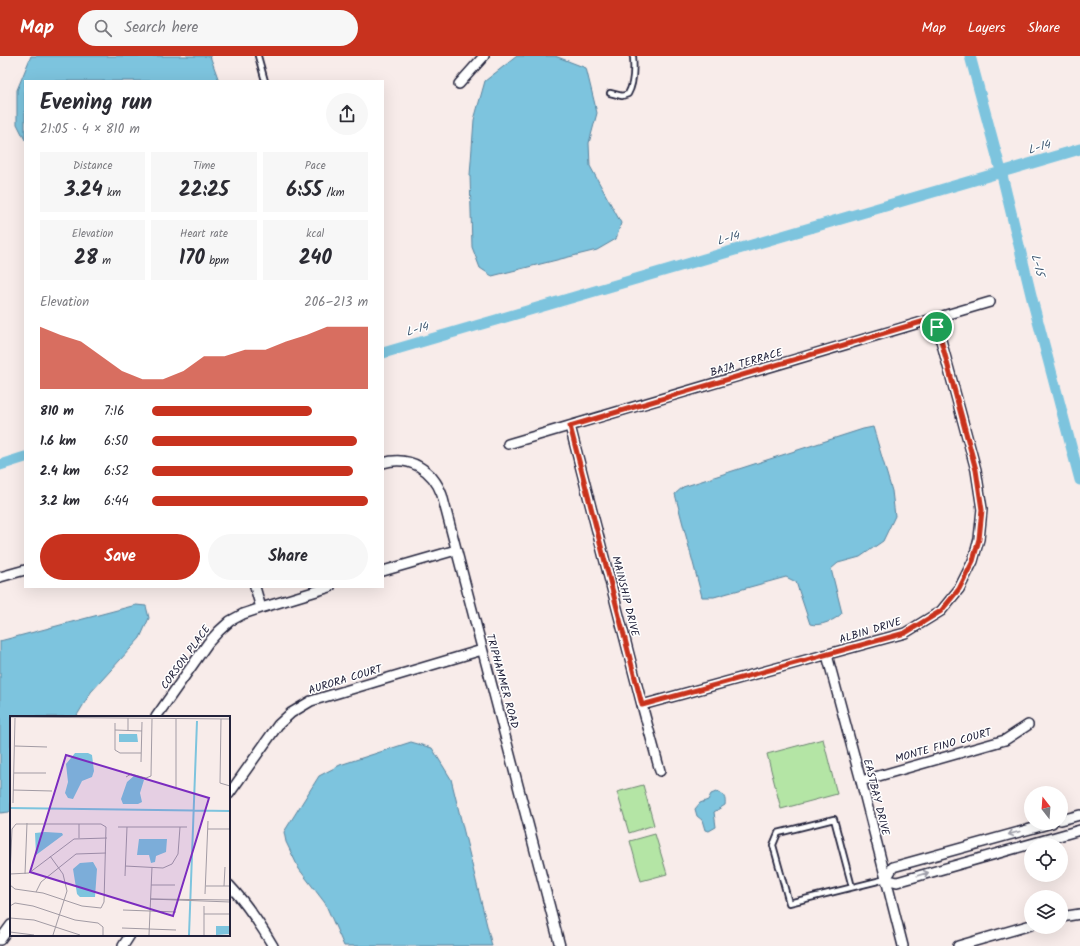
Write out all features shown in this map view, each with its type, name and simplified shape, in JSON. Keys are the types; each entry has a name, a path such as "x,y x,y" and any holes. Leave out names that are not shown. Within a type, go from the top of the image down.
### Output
{"street":[{"path":"459,84 484,56"},
{"name":"BAJA TERRACE","path":"508,444 990,302"},
{"name":"ALBIN DRIVE","path":"642,705 905,633 941,611 959,589 973,561 979,539 982,510 976,470 935,318"},
{"name":"MAINSHIP DRIVE","path":"570,426 660,771"},
{"name":"TRIPHAMMER ROAD","path":"384,463 394,461 410,463 421,467 435,481 442,495 560,946"},
{"path":"384,571 456,550"},
{"path":"0,577 24,570"},
{"path":"254,588 261,608"},
{"name":"CORSON PLACE","path":"157,716 208,643 230,621 243,614 327,588"},
{"name":"AURORA COURT","path":"230,793 278,725 297,709 311,701 482,650"},
{"name":"EASTBAY DRIVE","path":"827,655 904,946"},
{"name":"MONTE FINO COURT","path":"861,781 1005,740 1028,725"},
{"path":"1068,818 1080,815"},
{"path":"1027,830 893,867 886,879 897,882 1080,830"},
{"path":"230,886 260,924 273,946"},
{"path":"1068,915 1080,914"},
{"path":"0,940 10,925"},
{"path":"958,946 1024,927"},
{"path":"123,946 129,936"}],"lane":[{"path":"258,56 265,80"},
{"path":"610,93 622,96 628,94 632,79 633,56"},
{"path":"852,887 834,819 778,833 773,845 789,903 886,879"}],"green space":[{"path":"823,739 837,794 781,809 767,754"},
{"path":"643,785 654,825 629,833 617,792"},
{"path":"655,834 667,874 641,881 630,841"}],"water":[{"path":"31,56 210,56 219,80 24,80 24,138 17,124 17,90"},
{"path":"517,56 555,56 586,68 597,113 589,143 590,166 621,223 616,239 597,250 492,276 480,268 472,247 470,175 474,120 485,81"},
{"path":"873,427 892,491 895,516 883,541 860,557 838,563 831,569 842,613 839,616 818,625 810,624 796,582 786,577 714,597 702,597 675,494 683,487"},
{"path":"136,605 146,606 149,618 140,638 91,692 77,716 10,716 10,811 0,813 0,641"},
{"path":"411,742 432,748 451,779 492,946 344,946 325,903 299,869 286,842 284,832 319,776 340,765"},
{"path":"716,792 724,797 725,805 714,812 716,827 709,831 705,830 702,820 697,816 695,809 700,803 708,800 711,794"}],"waterway":[{"name":"L-15","path":"970,56 1080,480"},
{"name":"L-14","path":"384,353 1080,149"},
{"name":"L-14","path":"0,465 24,457"}],"route":[{"path":"935,318 937,327 976,470 982,510 979,539 973,561 959,589 941,611 905,633 642,705 570,426 935,318"}]}
